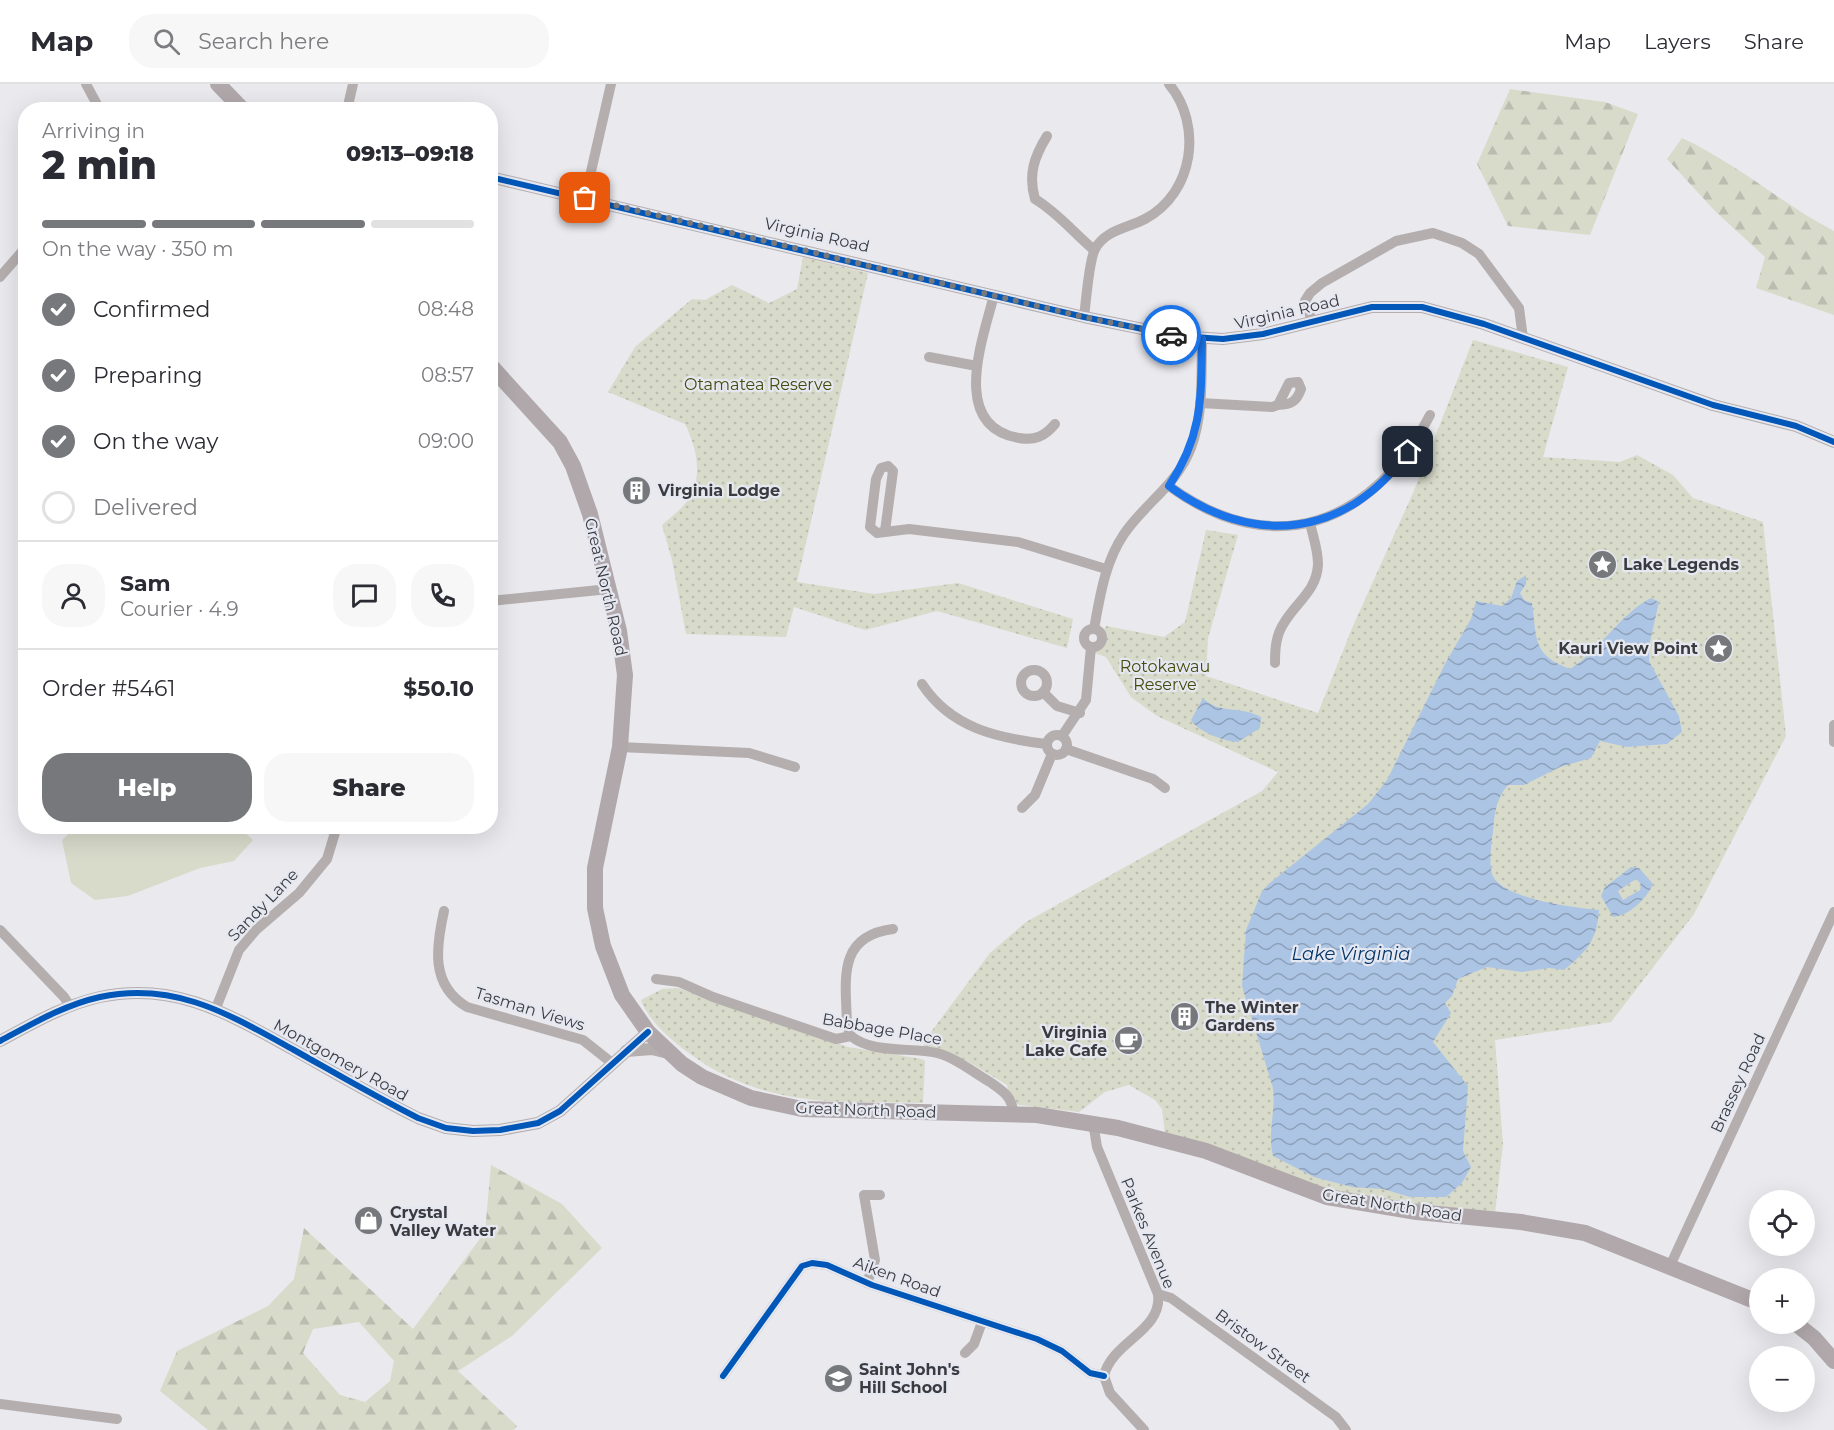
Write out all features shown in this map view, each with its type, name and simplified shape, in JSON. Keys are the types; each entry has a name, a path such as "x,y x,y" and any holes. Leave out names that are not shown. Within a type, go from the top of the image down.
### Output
{"highway":[{"path":"218,84 235,102"},
{"name":"Great North Road","path":"498,373 560,442 573,466 590,513 619,631 625,675 620,747 598,843 595,908 612,971 622,995 648,1032 669,1053 718,1084 775,1104 822,1110 1013,1114 1093,1122 1206,1151 1327,1197 1417,1212 1572,1230 1598,1237 1749,1298"},
{"path":"1809,1334 1832,1354"}],"street":[{"path":"86,84 96,102"},
{"path":"349,102 353,84"},
{"path":"585,198 611,84"},
{"path":"1084,317 1094,250 1105,237 1123,227 1144,220 1158,210 1179,187 1188,163 1188,119 1176,93 1169,84"},
{"path":"1047,136 1036,154 1030,182 1035,199 1057,212 1069,228 1094,250"},
{"name":"Virginia Road","path":"498,179 1084,317 1202,339 1243,338 1372,307 1422,307 1448,312 1713,405 1796,426 1834,442"},
{"name":"Virginia Road","path":"1312,321 1305,301 1310,293 1322,283 1396,241 1433,233 1461,243 1479,254 1519,308 1523,338"},
{"path":"0,277 18,256"},
{"path":"994,295 977,366 976,397 981,409 998,429 1011,436 1036,438 1047,434 1055,423"},
{"path":"1022,808 1035,795 1051,737 1062,736 1080,712 1088,693 1091,647 1086,644 1084,638 1088,630 1094,629 1106,569 1124,534 1169,486 1190,449 1200,403 1202,339"},
{"path":"930,357 977,366"},
{"path":"1200,403 1278,405"},
{"path":"1169,486 1206,510 1236,521 1275,526 1310,523 1347,508 1384,480 1417,439 1430,415"},
{"path":"885,526 893,483 893,471 888,466 881,468 876,479 870,528 877,533 885,526 1018,542 1106,569"},
{"path":"1275,663 1278,634 1284,621 1312,587 1316,575 1317,550 1310,523"},
{"path":"498,600 609,589"},
{"path":"922,684 937,704 973,729 1049,749 1060,755 1066,749 1067,743 1062,736"},
{"path":"1043,692 1057,706 1080,712"},
{"path":"1834,725 1834,742"},
{"path":"620,747 749,753 795,767"},
{"path":"1066,749 1153,779 1165,789"},
{"name":"Sandy Lane","path":"216,1008 239,950 256,930 299,893 327,859 335,834"},
{"name":"Tasman Views","path":"444,911 439,934 440,973 443,984 455,1000 474,1009 583,1040 612,1063"},
{"name":"Brassey Road","path":"1670,1266 1834,912"},
{"path":"850,1036 847,1025 848,957 860,940 875,932 893,929"},
{"path":"0,930 49,980 70,1006"},
{"name":"Babbage Place","path":"656,979 679,982 713,998 836,1039 850,1036 868,1045 920,1050 948,1057 1004,1092 1012,1102 1013,1114"},
{"name":"Montgomery Road","path":"0,1041 70,1006 100,998 134,993 175,996 216,1008 418,1118 460,1130 512,1129 549,1119 648,1032"},
{"path":"626,1052 652,1049 669,1053"},
{"name":"Parkes Avenue","path":"1093,1122 1097,1147 1158,1294 1156,1313 1110,1363 1104,1376"},
{"path":"867,1282 875,1260 864,1195 880,1195"},
{"name":"Aiken Road","path":"723,1376 802,1266 812,1263 827,1265 867,1282 1050,1345 1062,1351 1085,1370 1104,1376"},
{"name":"Bristow Street","path":"1158,1294 1171,1298 1336,1417 1346,1430"},
{"path":"965,1353 974,1344 982,1322"},
{"path":"1104,1376 1110,1393 1144,1430"},
{"path":"0,1404 117,1419"}],"green space":[{"path":"1510,89 1605,102 1638,114 1590,235 1508,226 1477,164"},
{"path":"1682,138 1721,159 1834,231 1834,315 1756,288 1765,257 1716,212 1667,159"},
{"name":"Otamatea Reserve","path":"803,257 868,273 797,582 874,594 958,583 1073,619 1067,648 937,611 865,630 794,607 786,637 686,634 672,560 662,525 685,504 694,489 697,464 692,440 685,424 608,392 635,347 692,299 705,300 732,285 769,303 797,289"},
{"name":"Rotokawau Reserve","path":"1473,340 1568,367 1543,457 1620,462 1637,455 1673,475 1693,498 1763,522 1786,736 1694,914 1611,1022 1495,1040 1503,1144 1495,1213 1349,1197 1165,1134 1162,1109 1155,1100 1129,1085 1105,1092 1079,1112 1011,1104 1007,1085 967,1061 922,1048 928,1036 990,953 1026,922 1262,791 1278,772 1157,716 1131,697 1106,657 1092,652 1106,626 1164,637 1185,622 1206,530 1238,535 1208,638 1206,676 1318,713 1353,626 1413,493"},
{"path":"68,834 247,834 253,840 234,861 200,868 128,896 95,900 71,883 62,840"},
{"path":"678,988 848,1047 922,1059 925,1061 923,1103 828,1101 799,1098 742,1083 714,1070 666,1034 644,1008 641,1000 662,989"},
{"path":"491,1165 562,1204 602,1248 512,1336 458,1371 517,1426 513,1430 208,1430 160,1391 177,1351 268,1306 294,1279 304,1228 413,1329 485,1232","holes":["359,1322 394,1361 390,1381 365,1402 340,1395 303,1353 313,1329"]}],"water":[{"name":"Lake Virginia","path":"1526,575 1526,584 1520,593 1524,600 1532,603 1539,644 1549,658 1570,669 1591,652 1629,613 1651,598 1659,602 1649,646 1649,661 1679,716 1682,732 1667,744 1627,747 1600,741 1591,758 1560,767 1524,785 1508,785 1500,796 1495,813 1491,853 1492,874 1498,883 1523,896 1540,901 1599,910 1598,921 1589,945 1564,970 1549,968 1522,972 1487,967 1458,979 1452,996 1445,1003 1451,1013 1433,1042 1468,1086 1463,1151 1471,1167 1462,1183 1446,1197 1410,1197 1383,1189 1352,1187 1314,1177 1273,1156 1271,1139 1273,1088 1242,986 1246,930 1262,891 1368,804 1387,780 1446,662 1471,619 1476,601 1502,606 1511,598 1517,581"},
{"path":"1203,698 1216,706 1245,711 1261,717 1260,728 1238,742 1205,732 1191,720"},
{"path":"1631,867 1639,868 1653,884 1637,905 1613,917 1601,896 1605,887","holes":["1636,879 1641,884 1640,890 1623,900 1618,891"]}],"cycle path":[{"path":"498,179 1084,317 1177,336 1223,339 1263,334 1372,307 1422,307 1484,324 1713,405 1796,426 1834,442"},
{"path":"0,1041 61,1010 87,1000 128,993 178,998 202,1004 225,1014 418,1118 446,1128 473,1131 500,1130 538,1123 560,1111 648,1032"},
{"path":"723,1376 802,1266 812,1263 827,1265 872,1285 1037,1339 1062,1351 1090,1373 1104,1376"}],"way so far":[{"path":"585,198 1084,317 1171,335"}],"place":[{"name":"Virginia Lodge","path":"637,490"},
{"name":"Lake Legends","path":"1602,564"},
{"name":"Kauri View Point","path":"1719,648"},
{"name":"The Winter Gardens","path":"1184,1016"},
{"name":"Virginia Lake Cafe","path":"1128,1041"},
{"name":"Crystal Valley Water","path":"369,1221"},
{"name":"Saint John's Hill School","path":"838,1378"}],"route":[{"path":"1171,335 1202,339 1197,429 1181,468 1169,486 1190,502 1206,510 1219,516 1255,525 1292,526 1310,523 1347,508 1384,480 1408,452"}]}
